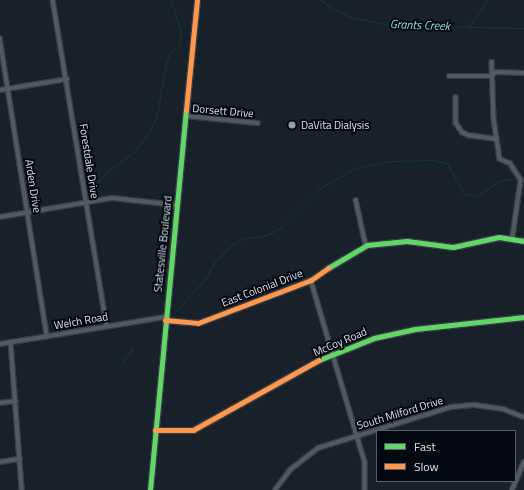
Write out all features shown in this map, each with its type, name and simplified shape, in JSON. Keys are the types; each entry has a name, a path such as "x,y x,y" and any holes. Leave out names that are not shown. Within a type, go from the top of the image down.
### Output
{"street":[{"name":"Forestdale Drive","path":"54,0 107,326"},
{"name":"Statesville Boulevard","path":"150,490 165,319 197,0"},
{"name":"Arden Drive","path":"0,38 47,336"},
{"path":"492,62 497,139 500,159 510,163 521,180 513,237"},
{"path":"449,76 492,76 496,72 524,74"},
{"path":"0,90 67,79"},
{"path":"456,97 456,123 462,132 468,135 497,139"},
{"name":"Dorsett Drive","path":"186,116 258,123"},
{"path":"0,217 112,198 177,205"},
{"path":"356,200 366,245"},
{"name":"East Colonial Drive","path":"165,319 198,323 311,280 348,254 366,245 407,240 453,247 486,238 513,237 524,241"},
{"path":"311,280 364,462 365,490"},
{"name":"McCoy Road","path":"155,430 183,432 193,430 332,353 394,332 524,317"},
{"name":"Welch Road","path":"0,344 107,326 165,319"},
{"path":"11,342 22,490"},
{"path":"0,404 16,401"},
{"name":"South Milford Drive","path":"275,490 290,470 318,448 357,435 462,406 503,409 524,417"},
{"path":"0,462 20,459"},
{"path":"516,481 524,462"}],"waterway":[{"path":"93,187 109,170 133,153 148,134 157,115 166,63 170,53 179,46 181,33 171,0"},
{"name":"Grants Creek","path":"321,0 329,7 350,17 390,25 524,28"},
{"path":"470,26 487,0"},
{"path":"176,311 206,278 215,261 233,244 242,239 264,236 279,229 320,188 355,168 390,161 433,160 447,163 464,194 476,196 499,181 517,178"},
{"path":"121,364 133,348"}],"traffic: fast":[{"path":"150,490 186,110"},
{"path":"328,268 367,245 407,241 453,247 499,237 524,241"},
{"path":"319,360 374,338 415,329 524,317"}],"traffic: slow":[{"path":"186,110 197,0"},
{"path":"165,320 198,323 311,280 328,268"},
{"path":"155,430 193,430 319,360"}],"place":[{"name":"DaVita Dialysis","path":"292,125"}]}
